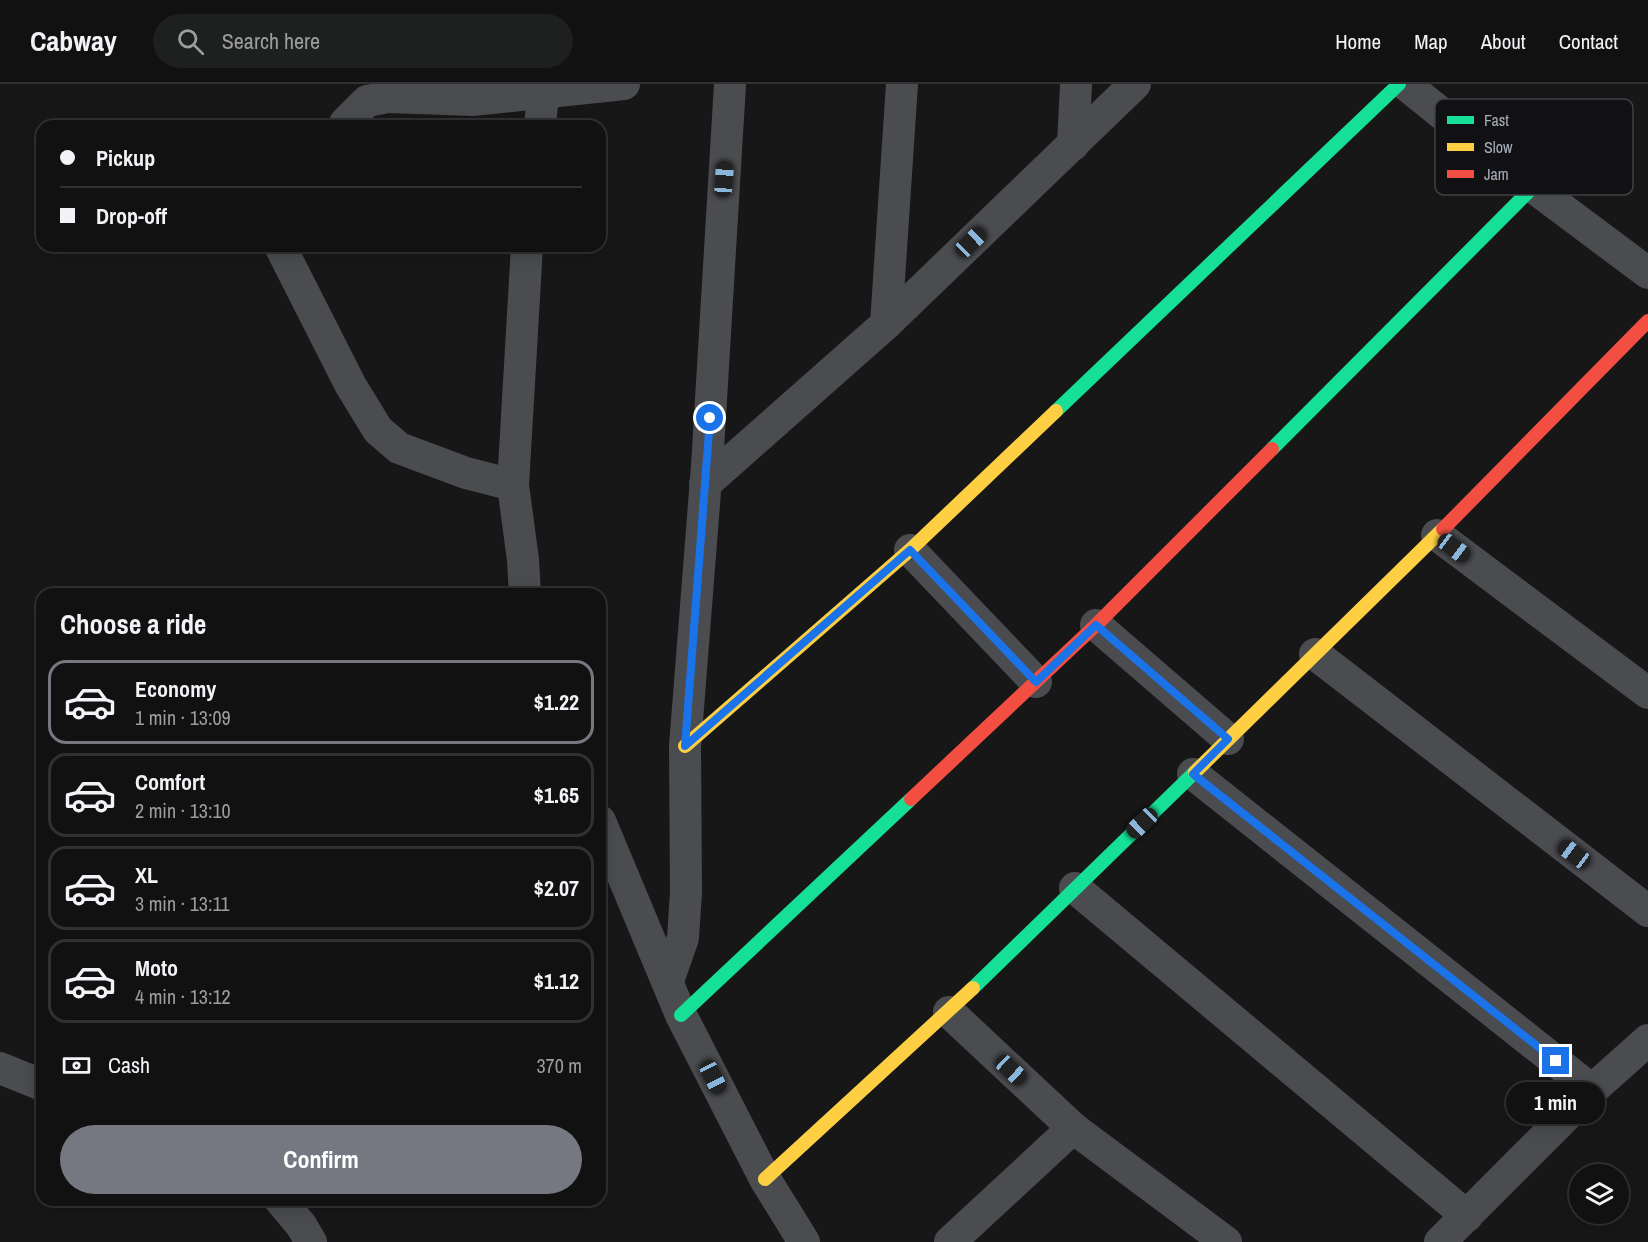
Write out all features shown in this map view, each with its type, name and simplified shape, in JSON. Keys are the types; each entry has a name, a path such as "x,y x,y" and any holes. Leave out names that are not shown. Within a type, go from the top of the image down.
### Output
{"street":[{"path":"348,120 367,101 388,96 473,100 544,89 624,84"},
{"path":"668,981 683,938 686,892 685,746 705,484 730,84"},
{"path":"886,324 902,84"},
{"path":"1072,145 1076,84"},
{"path":"705,484 886,324 1135,84"},
{"path":"685,746 910,550 1399,84"},
{"path":"1405,84 1435,108"},
{"path":"541,120 544,89"},
{"path":"681,1015 1096,625 1525,195"},
{"path":"1544,195 1648,273"},
{"path":"283,252 351,386 378,430 399,448 466,473 513,485"},
{"path":"525,588 513,485 528,252"},
{"path":"765,1179 949,1012 1437,535 1648,321"},
{"path":"1437,535 1648,693"},
{"path":"910,550 1036,682"},
{"path":"1096,625 1228,739"},
{"path":"1315,654 1648,911"},
{"path":"1193,774 1592,1090"},
{"path":"606,835 681,1015 765,1179 804,1242"},
{"path":"1074,888 1467,1216"},
{"path":"949,1012 1073,1128 1212,1239"},
{"path":"1440,1242 1592,1090 1648,1040"},
{"path":"0,1068 36,1083"},
{"path":"950,1242 1073,1128"},
{"path":"285,1206 302,1225 311,1242"}],"traffic: fast":[{"path":"1056,411 1399,84"},
{"path":"1272,449 1525,195"},
{"path":"973,988 1195,772"},
{"path":"681,1015 911,799"}],"traffic: slow":[{"path":"685,746 910,550 1056,411"},
{"path":"1195,772 1443,529"},
{"path":"765,1179 973,988"}],"traffic: jam":[{"path":"1443,529 1648,321"},
{"path":"911,799 1096,625 1272,449"}],"route":[{"path":"710,418 685,746 910,550 1036,682 1096,625 1228,739 1193,774 1556,1061"}]}
